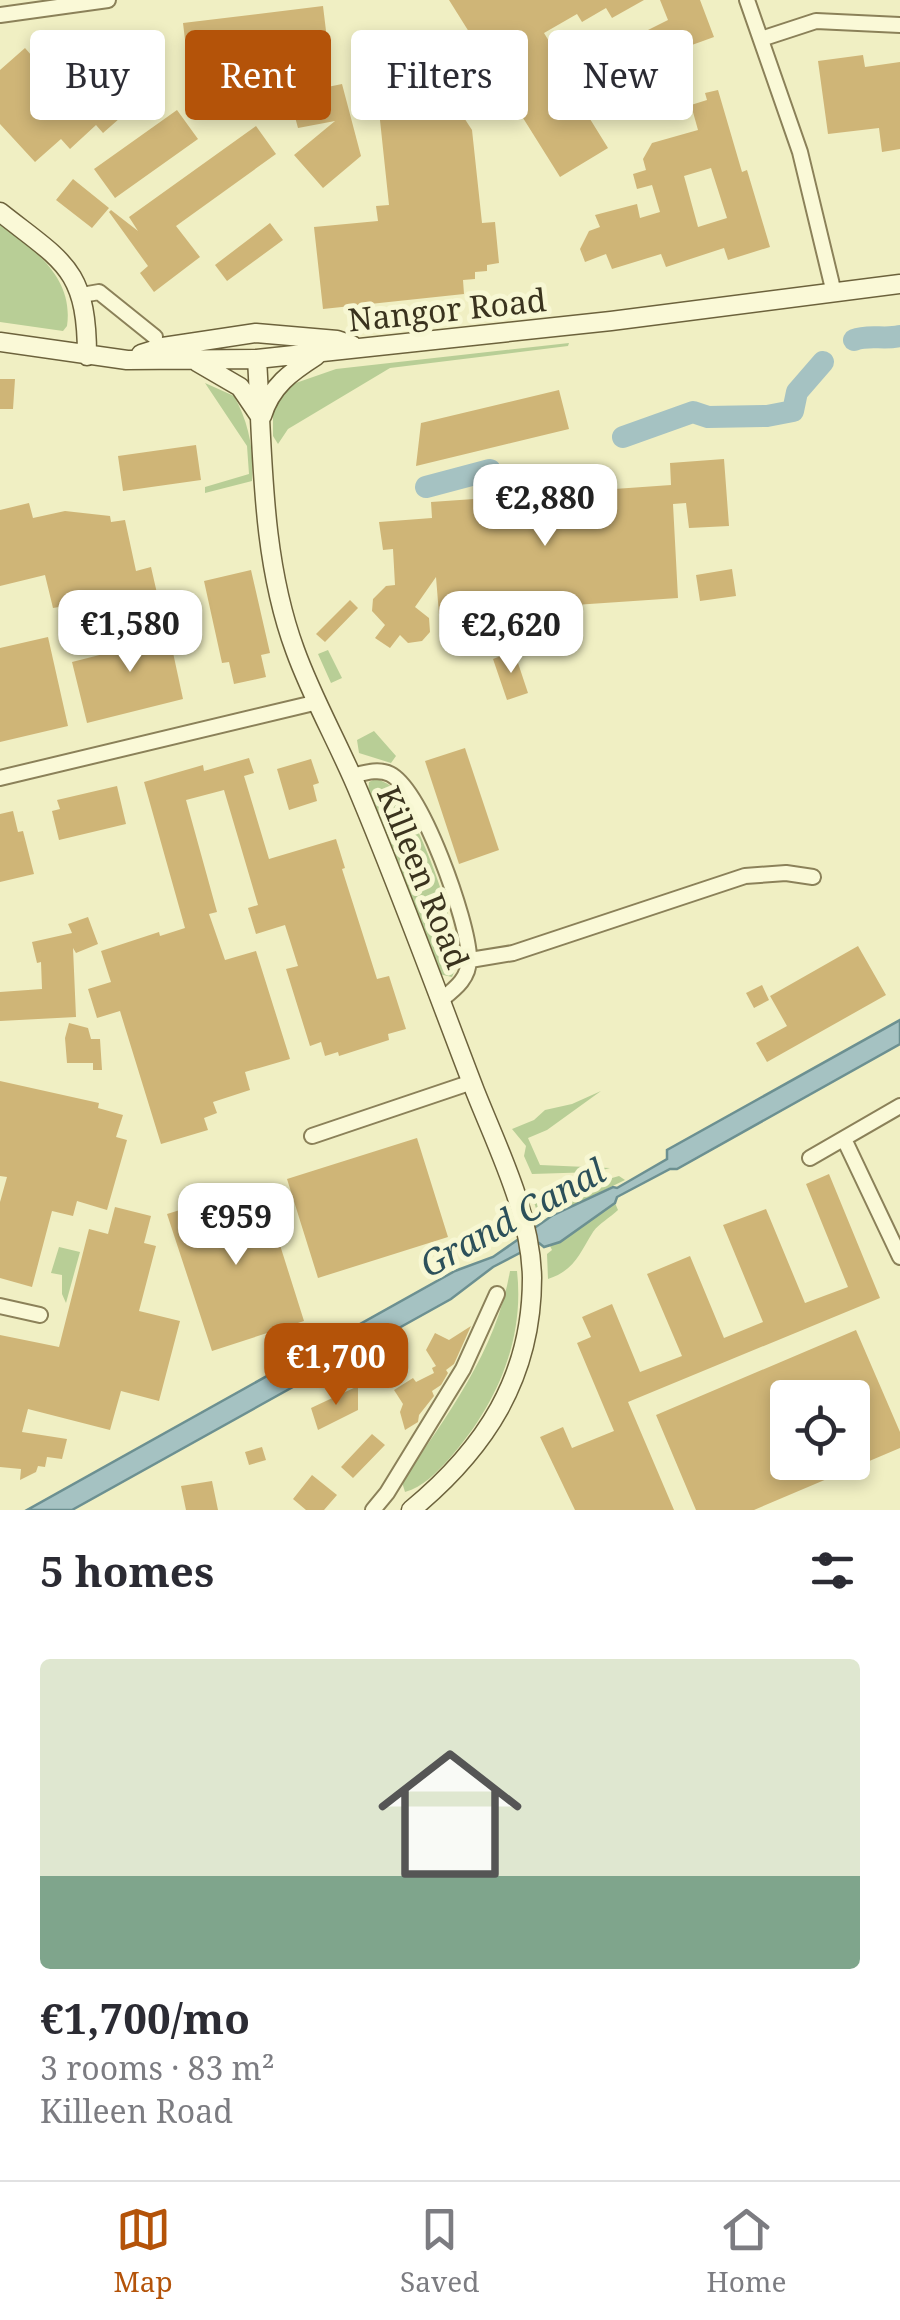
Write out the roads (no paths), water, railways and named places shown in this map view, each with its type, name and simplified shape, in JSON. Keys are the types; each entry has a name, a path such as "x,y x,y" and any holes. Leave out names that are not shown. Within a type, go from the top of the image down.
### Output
{"street":[{"path":"0,15 108,0"},
{"path":"747,0 800,152 834,293"},
{"path":"761,39 816,21 900,25"},
{"path":"0,212 55,255 73,275 82,295 87,356"},
{"name":"Nangor Road","path":"0,342 127,360 257,359 366,350 900,284"},
{"path":"82,295 99,292 155,337"},
{"path":"127,360 162,347 256,332 337,340 366,350"},
{"path":"261,420 266,404 285,375 321,354"},
{"path":"191,359 240,388 261,420"},
{"name":"Killeen Road","path":"257,359 276,588 295,651 352,776 440,1000 530,1250 532,1276 525,1340 494,1422 458,1469 410,1510"},
{"path":"0,778 318,702"},
{"name":"Killeen Road","path":"352,776 380,770 392,774 404,786 433,836 463,923 470,960 463,982 440,1000"},
{"path":"470,960 513,953 746,876 771,872 813,877"},
{"path":"312,1136 472,1082"},
{"path":"810,1158 900,1106"},
{"path":"844,1139 900,1257"},
{"path":"373,1510 463,1369 497,1294"},
{"path":"0,1306 40,1315"},
{"path":"388,1492 410,1510"}],"water":[{"path":"900,1020 900,1044 677,1169 617,1197 615,1203 560,1242 544,1247 539,1243 493,1267 451,1299 72,1510 27,1510 455,1271 493,1257 553,1215 617,1188 667,1159 667,1150"}],"waterway":[{"path":"854,340 900,336"},
{"path":"623,437 693,412 708,417 767,416 793,411 797,392 823,362"},
{"path":"426,487 490,470"}],"water label":[{"name":"Grand Canal","path":"512,1217"}]}
